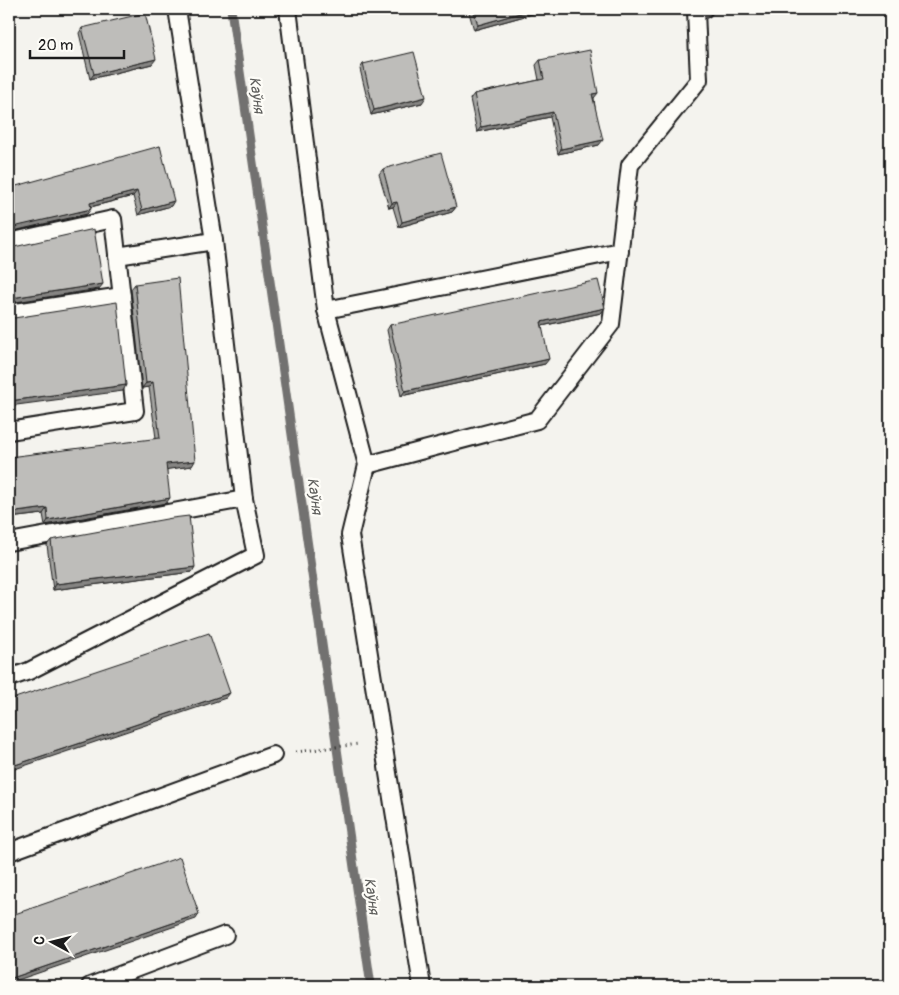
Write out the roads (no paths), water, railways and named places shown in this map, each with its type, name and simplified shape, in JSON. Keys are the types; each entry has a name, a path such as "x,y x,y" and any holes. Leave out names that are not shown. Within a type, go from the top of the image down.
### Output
{"lane":[{"path":"9,678 28,671 256,555 244,499 214,241 177,9"},
{"path":"288,9 326,310 367,465 350,535 422,986"},
{"path":"367,465 536,420 611,324 630,165 699,80 696,11 704,9"},
{"path":"9,242 113,219 135,411 9,431"},
{"path":"117,256 214,241"},
{"path":"326,310 620,251"},
{"path":"9,313 122,296"},
{"path":"9,542 244,499"},
{"path":"9,852 273,755"},
{"path":"90,986 225,935"}],"waterway":[{"name":"Каўня","path":"231,9 371,986"}]}
